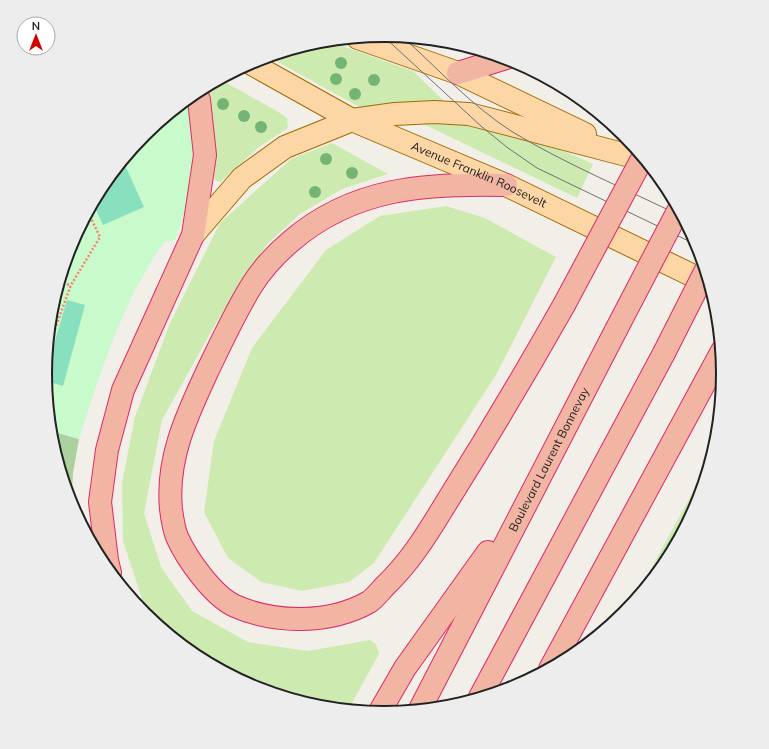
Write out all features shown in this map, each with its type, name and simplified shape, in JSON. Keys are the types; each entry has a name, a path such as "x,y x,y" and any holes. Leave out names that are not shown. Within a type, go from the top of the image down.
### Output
{"highway":[{"path":"458,73 495,61"},
{"path":"105,555 100,502 106,450 123,390 193,235 205,155 199,99"},
{"path":"506,185 464,184 408,189 358,201 331,213 305,229 278,253 252,284 217,350 185,419 175,451 170,483 176,536 202,579 233,605 276,618 331,616 370,601 412,557 492,431 564,305 640,163"},
{"name":"Boulevard Laurent Bonnevay","path":"422,705 530,494 676,215"},
{"path":"483,692 664,353 702,277"},
{"path":"555,659 716,362"},
{"path":"383,707 405,668 530,494"}],"main road":[{"path":"371,43 458,73 636,157"},
{"name":"Avenue Franklin Roosevelt","path":"256,67 352,120 506,185 703,281"},
{"path":"193,235 242,178 285,147 322,130 352,120 395,114 434,112 469,114 637,159"}],"path":[{"path":"56,327 71,285 100,237 91,218"},
{"path":"64,284 71,285"}],"green space":[{"path":"340,45 413,71 443,100 443,102 363,109 276,61 298,53"},
{"path":"226,82 287,118 288,128 259,147 220,182 214,179 215,155 211,110 207,93"},
{"path":"190,105 195,144 191,192 175,240 164,242 149,265 124,313 104,363 79,439 57,433 55,418 52,374 53,353 58,310 63,288 77,247 86,227 108,190 149,139"},
{"path":"417,121 464,124 508,133 550,146 593,164 577,198"},
{"path":"332,143 388,174 342,189 300,214 267,244 216,323 162,420 144,513 161,567 192,611 248,642 308,651 370,640 376,644 379,654 351,705 320,701 298,696 257,682 237,673 200,651 165,624 144,604 123,541 122,483 135,417 170,323 220,223 291,159"},
{"path":"126,167 144,207 103,225 96,210 108,190"},
{"path":"446,206 485,218 556,257 496,375 374,563 349,582 302,591 261,582 228,558 204,512 214,441 252,348 326,250 380,216"},
{"path":"67,300 85,305 63,386 52,383 54,345"},
{"path":"57,433 79,439 72,487 63,461"},
{"path":"699,480 683,522 661,559 643,583"}],"tram line":[{"path":"390,42 482,127 508,148 537,168 689,241"},
{"path":"410,43 468,98 511,131 574,165 675,213"}]}
